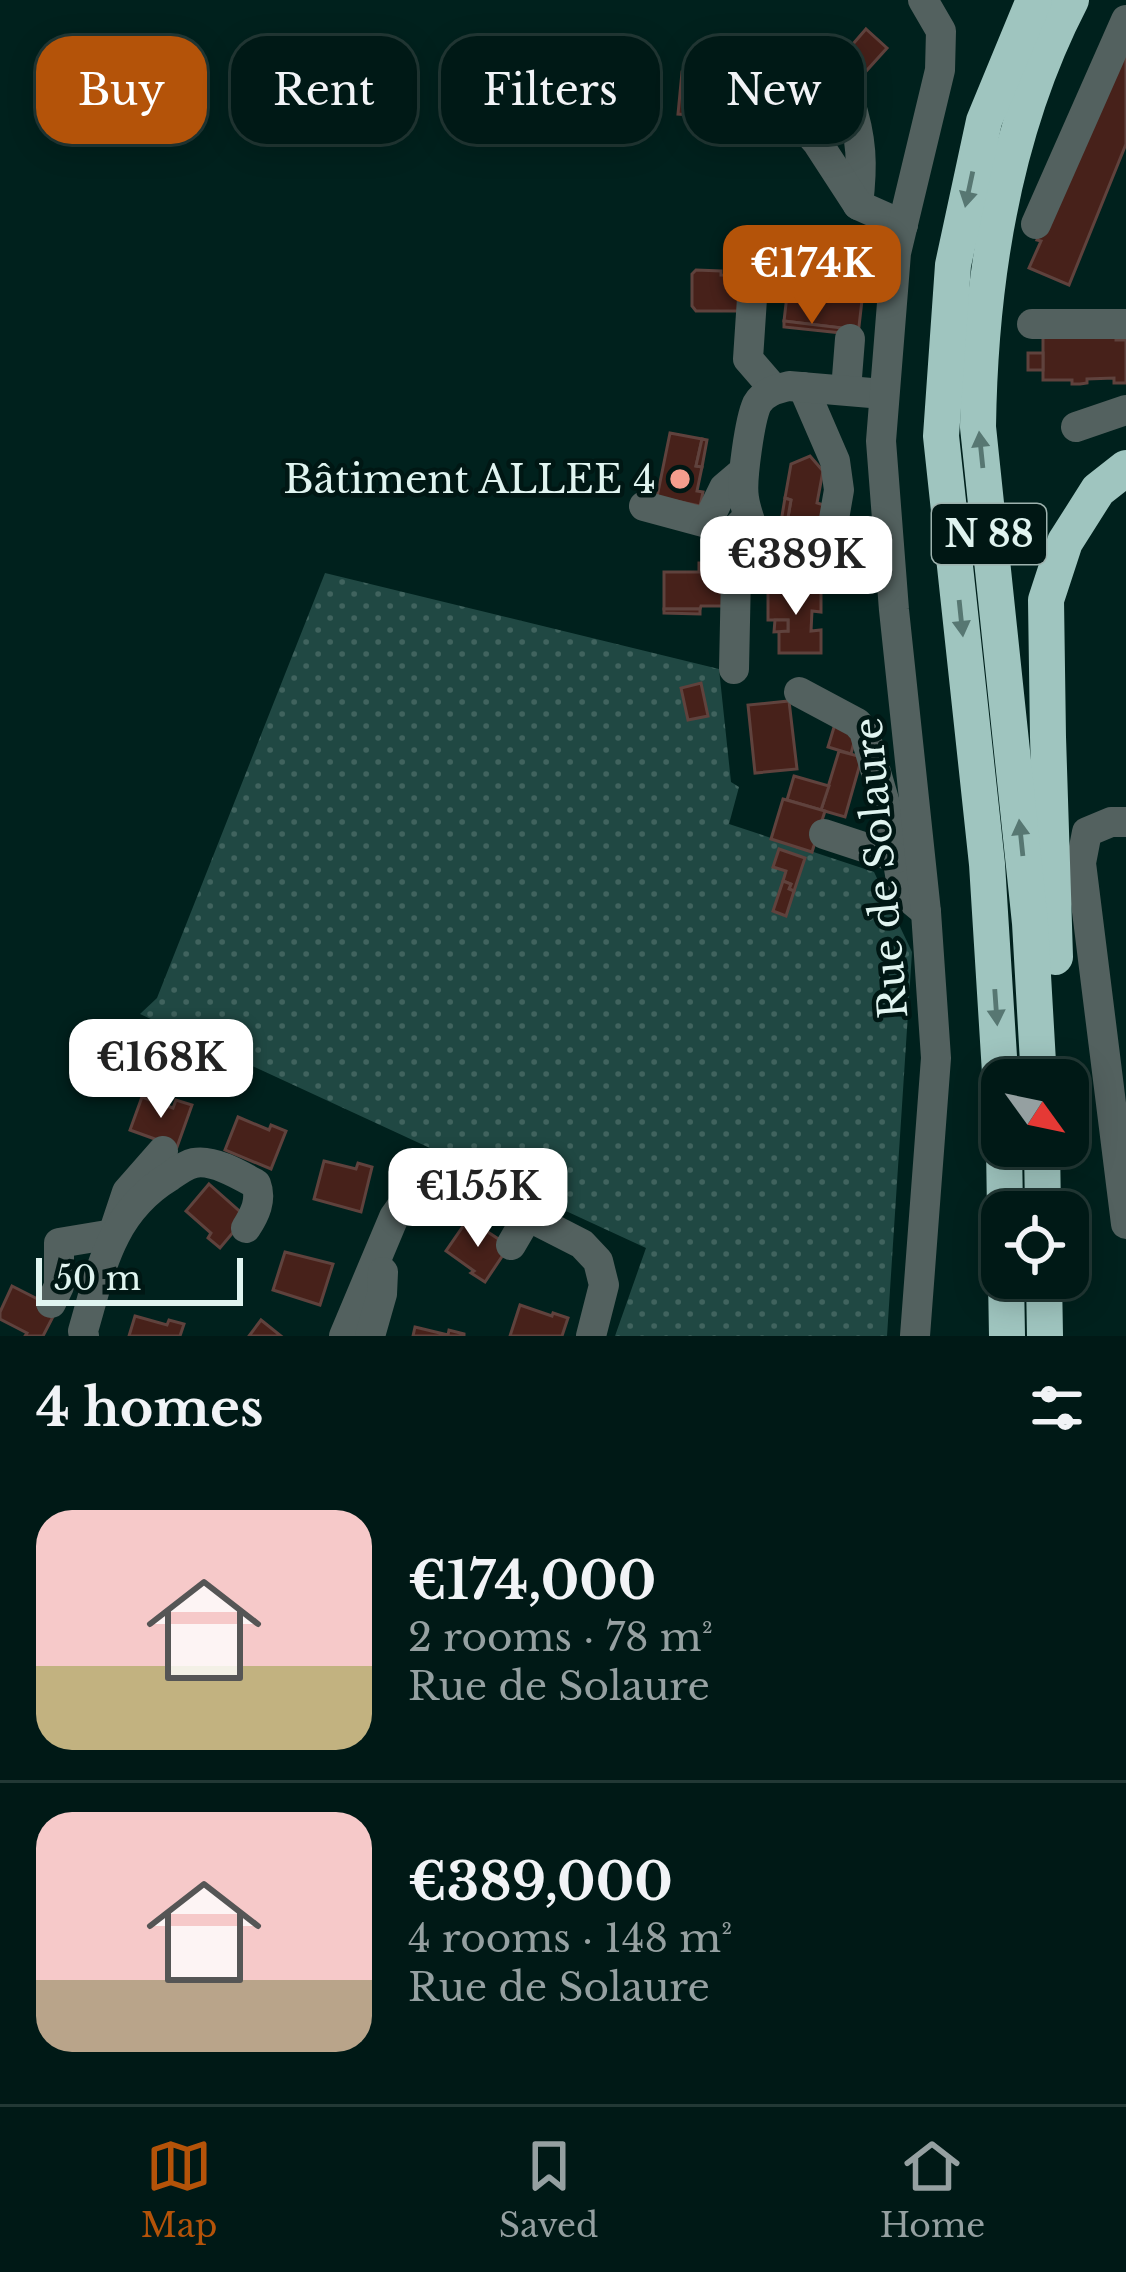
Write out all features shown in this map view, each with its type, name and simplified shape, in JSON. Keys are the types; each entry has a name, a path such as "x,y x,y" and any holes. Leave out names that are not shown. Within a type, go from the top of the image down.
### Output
{"highway":[{"name":"N 88","path":"999,1059 987,864 941,436 953,265 979,142 1034,0"},
{"name":"N 88","path":"1041,1059 978,427 979,353 1002,195 1041,69 1071,0"},
{"name":"N 88","path":"1047,1059 1057,1001 1046,600 1065,542 1098,490 1126,469"},
{"path":"1006,1299 1007,1336"},
{"path":"1044,1299 1045,1336"}],"street":[{"name":"Rue de Solaure","path":"915,1336 936,1058 881,441 896,254 940,70 941,31 922,0"},
{"path":"1036,224 1126,20"},
{"path":"819,144 855,190 902,225"},
{"path":"855,190 860,144"},
{"path":"755,253 748,358 795,390 835,461 838,490 830,542"},
{"path":"1025,323 1126,324"},
{"path":"846,385 850,339"},
{"path":"644,506 707,523 734,480 756,407 795,390 846,385 884,394"},
{"path":"1076,427 1126,410"},
{"path":"734,480 768,570 799,570"},
{"path":"734,669 749,529"},
{"path":"799,692 864,731 903,893 926,912"},
{"path":"1126,822 1111,822 1087,832 1081,863 1126,1224"},
{"path":"824,834 890,846"},
{"path":"84,1336 127,1192 163,1151"},
{"path":"51,1303 58,1286 59,1243 113,1234 160,1182 194,1163 212,1164 256,1184 260,1194 246,1228"},
{"path":"344,1336 394,1217 409,1196 432,1184 465,1184 582,1244 598,1262 604,1286 591,1336"},
{"path":"511,1245 528,1216"},
{"path":"370,1336 382,1294 383,1271 375,1262"}],"shaded area":[{"path":"325,573 719,669 731,782 739,787 729,824 874,872 912,952 887,1336 615,1336 646,1248 140,1014 157,998"}],"building":[{"path":"866,29 887,48 864,73 864,36 860,36"},
{"path":"1126,45 1126,144 1069,285 1029,268 1041,241 1037,240"},
{"path":"682,72 684,72 684,114 678,114"},
{"path":"696,270 749,276 748,311 696,311 692,274"},
{"path":"789,278 864,283 858,335 842,328 784,321"},
{"path":"784,321 842,328 842,333 784,327"},
{"path":"1116,336 1116,340 1126,340 1126,383 1114,383 1114,378 1087,379 1080,384 1043,380 1043,337"},
{"path":"1028,353 1043,353 1043,370 1028,370"},
{"name":"Bâtiment ALLEE 4","path":"670,433 702,439 696,466 702,467 697,491 703,492 700,506 657,497"},
{"path":"702,439 707,440 702,467 696,466"},
{"path":"810,456 823,471 817,503 824,505 818,535 786,529 791,464"},
{"path":"785,498 791,500 786,529 780,528"},
{"path":"699,563 726,563 727,606 664,609 664,572 699,572"},
{"path":"768,584 789,584 789,592 799,592 799,584 811,584 811,592 821,592 821,612 812,611 811,631 821,630 821,653 779,653 779,630 788,631 788,620 768,620"},
{"path":"664,609 700,609 700,614 664,613"},
{"path":"775,620 788,620 788,631 774,632"},
{"path":"701,683 708,716 688,720 681,688"},
{"path":"789,701 797,769 755,773 748,705"},
{"path":"835,724 857,731 851,754 828,747"},
{"path":"839,751 862,757 845,817 821,810"},
{"path":"794,776 829,786 821,810 787,800"},
{"path":"783,799 825,811 812,852 771,839"},
{"path":"779,849 805,858 794,891 783,881 786,871 773,867"},
{"path":"783,881 794,891 786,916 773,911"},
{"path":"142,1097 173,1108 176,1100 192,1105 177,1147 130,1130"},
{"path":"238,1117 269,1130 271,1125 286,1131 271,1169 225,1150"},
{"path":"324,1161 356,1169 358,1163 372,1167 361,1212 314,1199"},
{"path":"209,1184 246,1217 220,1248 186,1211"},
{"path":"468,1219 509,1246 485,1282 446,1251"},
{"path":"285,1252 333,1264 320,1305 273,1290"},
{"path":"12,1286 57,1309 43,1336 25,1336 27,1333 0,1319"},
{"path":"520,1305 568,1318 562,1336 510,1336"},
{"path":"135,1316 167,1325 169,1320 184,1324 180,1336 129,1336"},
{"path":"261,1320 281,1336 249,1336"},
{"path":"415,1327 448,1335 449,1330 464,1336 413,1336"}],"place":[{"name":"Bâtiment ALLEE 4","path":"680,479"}]}
